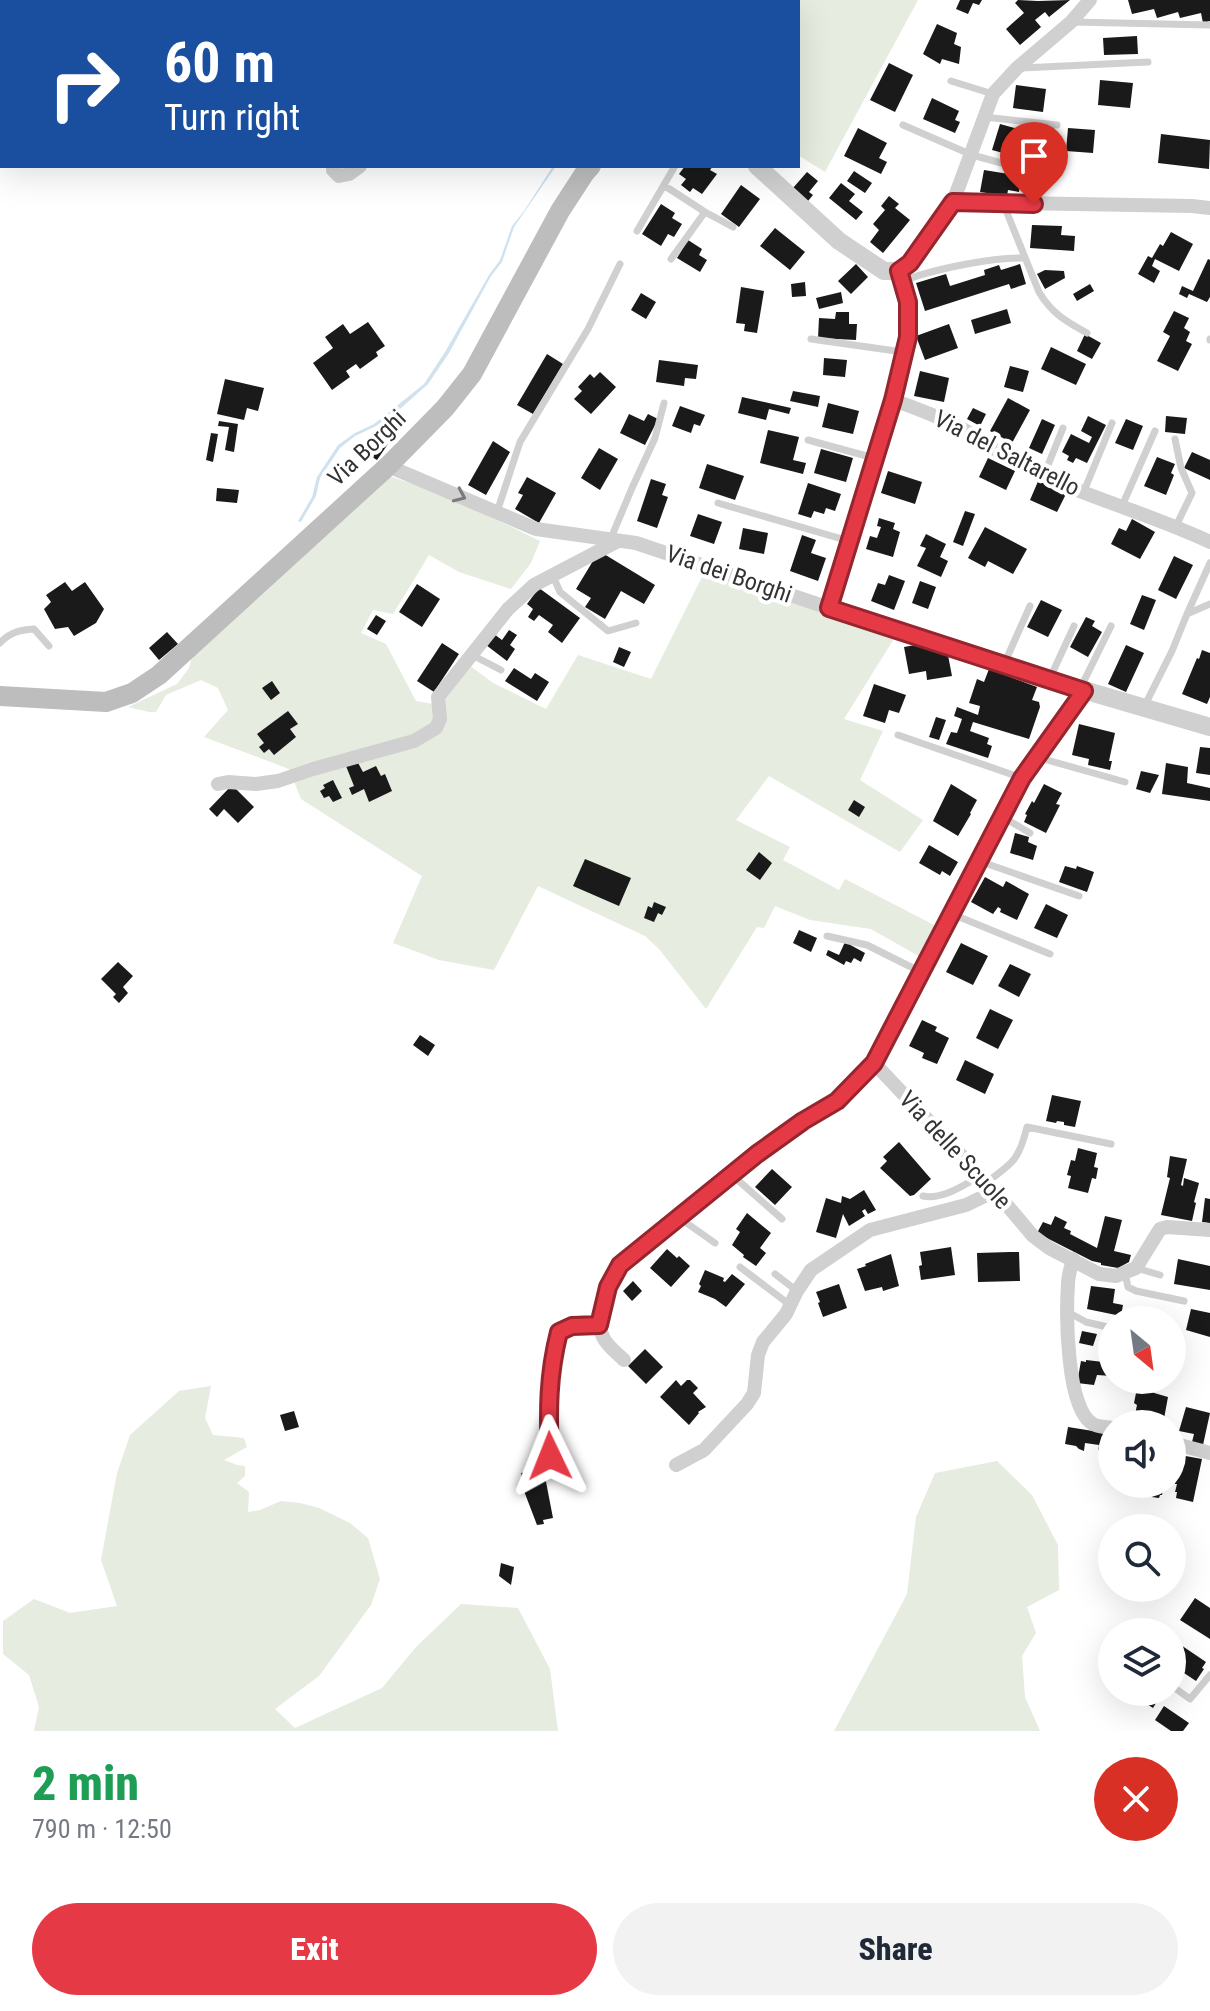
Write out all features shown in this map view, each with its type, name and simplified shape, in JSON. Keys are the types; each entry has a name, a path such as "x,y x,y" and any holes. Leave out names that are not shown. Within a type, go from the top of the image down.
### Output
{"main road":[{"name":"Via Borghi","path":"0,696 106,702 132,693 159,675 388,466 445,408 472,374 560,211 589,168"}],"street":[{"path":"829,608 905,352 908,302 901,276 953,202 993,94 1017,68 1071,22 1090,0"},
{"path":"333,168 339,176 357,168"},
{"path":"759,168 839,241 884,271 901,276"},
{"path":"953,202 1210,208"},
{"name":"Via del Saltarello","path":"893,400 960,428 1023,466 1209,540"},
{"name":"Via dei Borghi","path":"388,466 536,529 636,543 1004,665 1210,727"},
{"path":"218,784 278,781 414,741 436,728 440,719 438,697 508,609 534,585 614,540"},
{"path":"624,1360 604,1340 599,1325 608,1287 620,1265 757,1154 837,1101 874,1063 1022,778 1082,690"},
{"name":"Via delle Scuole","path":"874,1063 988,1183 1033,1236 1049,1248 1099,1274 1116,1276 1130,1271"},
{"path":"676,1465 704,1450 747,1404 754,1393 758,1355 763,1342 811,1270 870,1230 966,1205 988,1183"},
{"path":"1130,1271 1160,1229 1210,1230"},
{"path":"1073,1259 1068,1282 1073,1391 1080,1410 1092,1424 1098,1425"},
{"path":"1186,1447 1210,1453"}],"lane":[{"path":"1071,22 1210,25"},
{"path":"1017,68 1148,62"},
{"path":"951,81 993,94"},
{"path":"985,117 1057,125"},
{"path":"903,125 972,155 1016,167"},
{"path":"637,231 674,168"},
{"path":"665,186 733,227"},
{"path":"1003,203 1047,306 1057,316 1087,333"},
{"path":"671,259 705,212"},
{"path":"901,276 1024,258"},
{"path":"497,512 520,442 588,329 620,264"},
{"path":"811,339 905,352"},
{"path":"614,540 632,488 655,438 664,403"},
{"path":"1084,491 1112,423"},
{"path":"1044,475 1063,428"},
{"path":"1122,506 1155,431"},
{"path":"1175,439 1181,468 1192,493 1176,526"},
{"path":"808,440 874,458"},
{"path":"718,503 849,541"},
{"path":"1143,708 1172,651 1210,563"},
{"path":"553,576 560,592 608,631 636,623"},
{"path":"1187,614 1210,604"},
{"path":"1004,665 1030,606"},
{"path":"1050,679 1074,626"},
{"path":"1082,690 1111,626"},
{"path":"0,643 6,635 34,629 49,646"},
{"path":"472,655 501,670"},
{"path":"898,735 1022,778"},
{"path":"1037,755 1125,782"},
{"path":"1001,816 1030,833"},
{"path":"979,860 1079,896"},
{"path":"952,914 1050,954"},
{"path":"827,936 867,945 921,972"},
{"path":"923,1196 931,1197 988,1183 1013,1163 1022,1150 1027,1127 1111,1144"},
{"path":"732,1175 782,1219"},
{"path":"678,1217 715,1243"},
{"path":"740,1267 794,1298"},
{"path":"1160,1275 1130,1271 1128,1287 1184,1301"},
{"path":"775,1274 794,1298"},
{"path":"1068,1312 1098,1325"},
{"path":"550,1456 547,1406 551,1361 559,1332 572,1326 599,1325"},
{"path":"1186,1696 1190,1699 1210,1675"}],"shaded area":[{"path":"800,0 918,0 825,172 800,156"},
{"path":"389,476 450,497 540,541 531,563 511,589 459,572 429,555 393,614 373,610 361,633 386,644 416,701 445,706 444,697 469,665 493,683 546,709 578,655 651,679 704,573 895,637 844,719 883,731 860,780 923,820 900,852 769,776 736,820 790,847 783,860 839,890 845,879 938,927 922,958 871,929 810,920 775,906 764,928 757,927 706,1009 659,949 645,936 538,886 494,970 439,960 393,943 422,876 301,799 289,769 204,737 228,710 218,688 201,680 166,695 156,712 128,707 177,684 189,668 193,653"},
{"path":"211,1386 205,1418 213,1435 244,1438 247,1447 224,1460 245,1466 245,1476 237,1483 249,1492 248,1512 281,1501 300,1503 319,1508 350,1523 368,1538 380,1579 371,1605 319,1676 275,1709 295,1728 382,1688 416,1647 461,1604 518,1608 550,1669 558,1731 34,1731 39,1707 29,1675 3,1654 3,1621 34,1599 70,1613 117,1606 101,1560 117,1473 130,1435 179,1391"},
{"path":"997,1461 1032,1495 1058,1545 1059,1590 1027,1607 1036,1633 1022,1656 1025,1697 1040,1731 834,1731 907,1594 916,1517 935,1473"}],"water":[{"path":"555,168 514,227 502,262 428,384 400,409 340,448 320,478 316,496 301,522 298,521 312,497 317,477 338,445 374,424 424,384 500,260 512,226"}],"building":[{"path":"960,0 982,0 979,5 973,3 968,14 956,9"},
{"path":"1018,0 1070,0 1049,17 1045,12 1035,20 1041,27 1020,45 1006,29 1024,13 1015,3"},
{"path":"1128,0 1210,0 1210,21 1203,23 1201,13 1180,18 1178,12 1157,18 1154,9 1132,14"},
{"path":"937,24 957,33 954,44 961,47 959,64 942,59 940,64 923,54"},
{"path":"1137,36 1138,54 1104,55 1103,38"},
{"path":"889,63 913,75 895,112 870,100"},
{"path":"1100,80 1133,83 1130,108 1098,105"},
{"path":"1016,85 1046,89 1043,112 1013,108"},
{"path":"932,98 959,111 955,120 960,122 955,133 923,119"},
{"path":"1000,124 1057,140 1054,151 1033,145 1029,160 992,150"},
{"path":"858,128 887,143 879,158 887,162 881,174 844,156"},
{"path":"1068,128 1095,130 1093,153 1066,151"},
{"path":"1161,134 1210,140 1209,169 1158,163"},
{"path":"684,168 712,168 710,170 717,174 702,194 693,188 690,192 681,185 686,179 679,174"},
{"path":"984,170 1021,176 1019,192 1008,190 1007,196 980,192"},
{"path":"854,171 872,183 865,193 847,181"},
{"path":"807,172 818,181 809,192 813,195 808,201 793,188"},
{"path":"841,183 855,194 849,201 863,212 856,220 829,198"},
{"path":"741,185 760,199 739,227 721,214"},
{"path":"889,196 899,204 895,208 910,220 883,253 870,242 879,230 873,224 885,210 881,206"},
{"path":"661,204 675,213 672,218 682,224 674,237 668,234 661,246 642,234"},
{"path":"1032,225 1062,226 1061,235 1075,236 1074,251 1030,248"},
{"path":"775,228 805,252 790,270 760,246"},
{"path":"1171,232 1193,244 1179,271 1155,259 1152,266 1160,271 1154,283 1138,274 1148,256 1152,258"},
{"path":"688,240 702,249 699,255 707,260 700,272 677,258"},
{"path":"1208,259 1210,297 1207,302 1189,294 1187,298 1179,294 1182,286 1193,291"},
{"path":"856,264 868,277 851,294 838,281"},
{"path":"1020,264 1026,284 1011,289 1009,284 925,311 916,283 946,274 950,286 985,275 984,270 999,265 1001,270"},
{"path":"1045,270 1064,271 1065,278 1045,289 1037,274"},
{"path":"805,282 806,296 792,297 791,284"},
{"path":"1090,284 1094,291 1077,301 1073,294"},
{"path":"741,287 764,291 757,333 744,331 745,324 736,323"},
{"path":"841,292 843,303 819,309 816,298"},
{"path":"641,293 656,302 646,319 631,310"},
{"path":"1007,309 1011,323 975,334 971,320"},
{"path":"1174,311 1189,318 1184,328 1190,332 1186,341 1192,344 1178,371 1157,361 1170,336 1163,332"},
{"path":"836,312 849,312 849,324 857,324 856,340 818,338 819,318 835,319"},
{"path":"368,322 385,346 376,352 378,356 360,369 356,364 346,371 350,377 332,390 313,363 333,348 325,337 343,324 350,334"},
{"path":"949,324 958,348 925,360 916,336"},
{"path":"1085,334 1101,343 1092,359 1077,351"},
{"path":"1051,347 1086,364 1076,385 1041,369"},
{"path":"547,354 563,364 533,414 517,405"},
{"path":"824,358 847,360 845,377 823,375"},
{"path":"659,360 698,365 696,379 685,378 684,386 656,382"},
{"path":"1010,366 1029,371 1023,392 1004,387"},
{"path":"920,371 949,378 944,402 914,396"},
{"path":"600,372 616,387 591,414 574,399 582,391 578,387 590,374 594,378"},
{"path":"225,379 264,388 258,411 247,408 244,420 217,414"},
{"path":"793,391 820,396 818,407 790,401"},
{"path":"742,397 791,408 789,414 769,409 766,420 738,413"},
{"path":"1008,398 1030,410 1012,443 990,431"},
{"path":"828,403 859,411 853,434 822,427"},
{"path":"680,406 705,415 700,426 694,424 691,433 672,426"},
{"path":"973,408 986,414 980,426 967,419"},
{"path":"629,414 644,421 648,414 658,419 645,445 620,433"},
{"path":"1088,416 1106,425 1087,463 1076,458 1073,463 1062,452 1071,434 1089,443 1092,437 1081,431"},
{"path":"1166,416 1187,418 1185,434 1165,432"},
{"path":"1042,419 1055,425 1042,454 1029,448"},
{"path":"1126,419 1143,426 1133,450 1115,443"},
{"path":"219,421 238,424 234,452 225,450 229,427 218,426"},
{"path":"768,430 799,437 793,460 806,463 803,474 760,463"},
{"path":"211,433 218,434 213,462 206,460"},
{"path":"381,434 390,441 377,460 367,454"},
{"path":"493,441 510,452 486,495 468,485"},
{"path":"599,448 618,459 600,490 581,478"},
{"path":"821,449 853,458 846,482 814,473"},
{"path":"1192,452 1210,460 1210,480 1184,468"},
{"path":"1157,457 1175,464 1166,495 1144,486"},
{"path":"988,458 1015,471 1006,490 979,477"},
{"path":"707,464 744,476 735,500 699,488"},
{"path":"888,471 922,482 915,504 881,493"},
{"path":"527,477 556,493 539,523 515,509 523,495 518,493"},
{"path":"651,479 666,484 662,495 668,497 657,528 637,521"},
{"path":"1039,479 1067,492 1057,512 1030,500"},
{"path":"808,483 841,494 835,511 826,508 824,514 814,511 811,518 798,514"},
{"path":"217,488 239,490 237,503 216,501"},
{"path":"965,511 975,514 963,546 953,542"},
{"path":"698,514 722,522 714,544 690,536"},
{"path":"879,518 895,523 893,529 900,532 893,557 866,549 870,536 877,538 881,527 877,526"},
{"path":"1132,519 1155,532 1140,559 1111,544 1119,528 1126,531"},
{"path":"985,527 1027,549 1013,574 988,561 985,567 968,558"},
{"path":"743,528 768,533 764,554 739,549"},
{"path":"926,534 946,544 940,557 948,561 941,577 917,566 926,548 920,546"},
{"path":"802,535 816,540 811,553 826,558 818,581 790,571"},
{"path":"599,551 655,585 644,604 621,591 605,619 585,607 591,598 576,589"},
{"path":"1174,556 1193,565 1176,599 1158,590"},
{"path":"889,575 905,581 894,610 871,601 878,583 885,585"},
{"path":"920,581 936,587 928,609 912,603"},
{"path":"65,582 72,591 85,582 104,609 96,623 74,636 68,627 55,629 44,609 51,602 46,595"},
{"path":"417,584 440,599 422,627 399,612"},
{"path":"539,588 580,618 562,643 548,632 553,625 539,615 534,621 528,617 533,609 527,604"},
{"path":"1142,595 1156,600 1144,630 1130,624"},
{"path":"1041,600 1062,610 1048,637 1027,627"},
{"path":"376,615 386,621 377,635 367,629"},
{"path":"1086,617 1095,621 1092,626 1102,632 1088,657 1070,647"},
{"path":"509,630 517,635 510,645 515,649 507,661 486,645 494,634 502,640"},
{"path":"167,632 178,644 159,660 149,648"},
{"path":"932,642 934,652 947,650 952,676 927,680 926,671 909,674 904,647"},
{"path":"442,643 459,654 434,692 417,681"},
{"path":"1126,645 1144,653 1126,692 1108,684"},
{"path":"619,647 631,652 624,667 613,662"},
{"path":"1202,650 1210,653 1210,697 1207,704 1182,694"},
{"path":"514,668 531,679 535,673 549,682 537,701 505,681"},
{"path":"989,669 1037,687 1032,700 1039,702 1040,707 1029,739 973,722 970,731 989,738 987,744 992,746 988,758 946,744 951,732 957,733 962,719 954,716 957,707 978,715 980,706 969,703 977,679 984,682"},
{"path":"272,681 280,693 271,700 262,688"},
{"path":"874,684 906,695 899,713 889,710 885,723 863,716"},
{"path":"288,711 298,724 290,729 296,737 274,755 269,749 264,753 259,747 264,743 257,734"},
{"path":"936,717 946,720 939,740 929,737"},
{"path":"1079,724 1115,733 1110,770 1088,765 1089,759 1072,755"},
{"path":"1200,747 1210,748 1210,775 1196,773"},
{"path":"357,761 363,772 376,766 381,776 385,774 392,791 369,802 364,789 352,795 349,788 354,786 346,766"},
{"path":"1166,763 1188,767 1187,783 1210,788 1210,801 1162,794"},
{"path":"1141,771 1159,775 1150,793 1136,789"},
{"path":"333,780 342,798 333,802 329,796 324,798 320,791 325,788 323,785"},
{"path":"951,784 977,800 958,836 933,821"},
{"path":"1044,784 1062,793 1056,804 1060,805 1046,833 1024,822 1025,814"},
{"path":"232,785 254,807 238,823 224,809 217,817 209,809"},
{"path":"854,800 865,807 859,817 848,810"},
{"path":"1015,833 1029,837 1028,842 1037,846 1033,860 1010,853"},
{"path":"929,845 958,862 950,876 942,871 940,875 919,863"},
{"path":"759,852 772,863 760,880 746,870"},
{"path":"585,859 631,878 619,906 573,886"},
{"path":"1065,866 1076,869 1077,866 1094,872 1087,892 1059,882"},
{"path":"985,877 1003,887 1006,881 1029,894 1017,920 1000,912 998,907 993,914 971,902"},
{"path":"654,902 666,907 662,915 658,913 654,922 644,918 648,906 652,908"},
{"path":"1046,904 1068,915 1057,938 1034,928"},
{"path":"799,930 817,938 811,952 793,943"},
{"path":"845,942 865,953 861,962 854,958 844,965 826,955 828,950 839,955"},
{"path":"961,943 988,956 973,985 946,972"},
{"path":"118,962 133,976 123,987 128,993 119,1003 113,997 116,994 101,979"},
{"path":"1010,964 1031,974 1019,997 998,986"},
{"path":"990,1009 1013,1020 998,1049 976,1038"},
{"path":"922,1020 937,1027 935,1031 949,1038 937,1064 922,1058 924,1053 909,1046"},
{"path":"420,1035 435,1045 428,1056 413,1045"},
{"path":"965,1060 994,1074 985,1094 956,1080"},
{"path":"1052,1095 1081,1101 1075,1127 1064,1125 1064,1122 1046,1121"},
{"path":"899,1142 931,1179 910,1196 880,1168 887,1161 883,1157"},
{"path":"1078,1148 1097,1153 1094,1167 1098,1168 1096,1179 1092,1178 1088,1193 1068,1188 1071,1176 1067,1175"},
{"path":"1170,1156 1187,1159 1181,1185 1184,1178 1199,1183 1192,1221 1161,1215 1170,1178 1167,1177"},
{"path":"772,1169 792,1187 775,1205 755,1187"},
{"path":"864,1190 876,1210 868,1214 865,1209 862,1211 865,1216 849,1226 843,1214 836,1238 816,1232 826,1198 841,1203 842,1196 850,1199"},
{"path":"1205,1198 1210,1199 1210,1223 1202,1222"},
{"path":"747,1213 771,1233 760,1248 766,1253 756,1266 732,1245 740,1232 736,1229"},
{"path":"1055,1216 1067,1222 1064,1228 1071,1231 1070,1234 1097,1248 1105,1216 1122,1220 1114,1251 1131,1255 1129,1262 1118,1268 1101,1265 1037,1233 1043,1222 1051,1225"},
{"path":"951,1247 955,1275 921,1280 920,1252"},
{"path":"667,1249 690,1266 671,1287 650,1268"},
{"path":"1019,1252 1020,1281 978,1282 977,1253"},
{"path":"891,1254 899,1286 883,1291 882,1287 865,1291 857,1269"},
{"path":"1178,1259 1210,1266 1210,1290 1174,1284"},
{"path":"705,1270 724,1278 725,1282 732,1274 745,1284 726,1307 698,1292"},
{"path":"633,1281 642,1291 632,1301 623,1291"},
{"path":"839,1284 847,1308 823,1317 816,1292"},
{"path":"1091,1286 1115,1289 1113,1303 1123,1305 1098,1306 1098,1311 1087,1309"},
{"path":"1191,1309 1210,1313 1210,1337 1186,1330"},
{"path":"1082,1331 1097,1334 1093,1346 1079,1343"},
{"path":"645,1349 663,1367 646,1384 628,1366"},
{"path":"1081,1361 1098,1361 1094,1385 1077,1383"},
{"path":"676,1380 681,1386 690,1380 698,1388 693,1393 706,1407 689,1425 660,1397"},
{"path":"1136,1394 1168,1397 1166,1410 1136,1410"},
{"path":"1186,1407 1210,1413 1203,1445 1192,1442 1194,1434 1186,1432"},
{"path":"294,1411 299,1427 285,1431 280,1415"},
{"path":"1068,1427 1098,1432 1098,1445 1085,1443 1084,1451 1065,1444"},
{"path":"1186,1456 1202,1459 1193,1502 1176,1498 1186,1498"},
{"path":"537,1458 542,1461 553,1518 537,1525 524,1491 521,1473 531,1471 529,1460"},
{"path":"501,1563 514,1567 511,1585 499,1576"},
{"path":"1195,1598 1210,1608 1210,1639 1186,1624 1186,1618 1181,1618"},
{"path":"1186,1648 1206,1662 1196,1681 1186,1674"},
{"path":"1164,1706 1189,1723 1183,1731 1171,1731 1155,1720"}],"route":[{"path":"550,1456 547,1406 551,1361 559,1332 572,1326 599,1325 608,1287 620,1265 757,1154 837,1101 874,1063 1022,778 1084,691 829,608 893,400 908,337 908,302 899,271 910,263 953,202 1034,204"}]}
